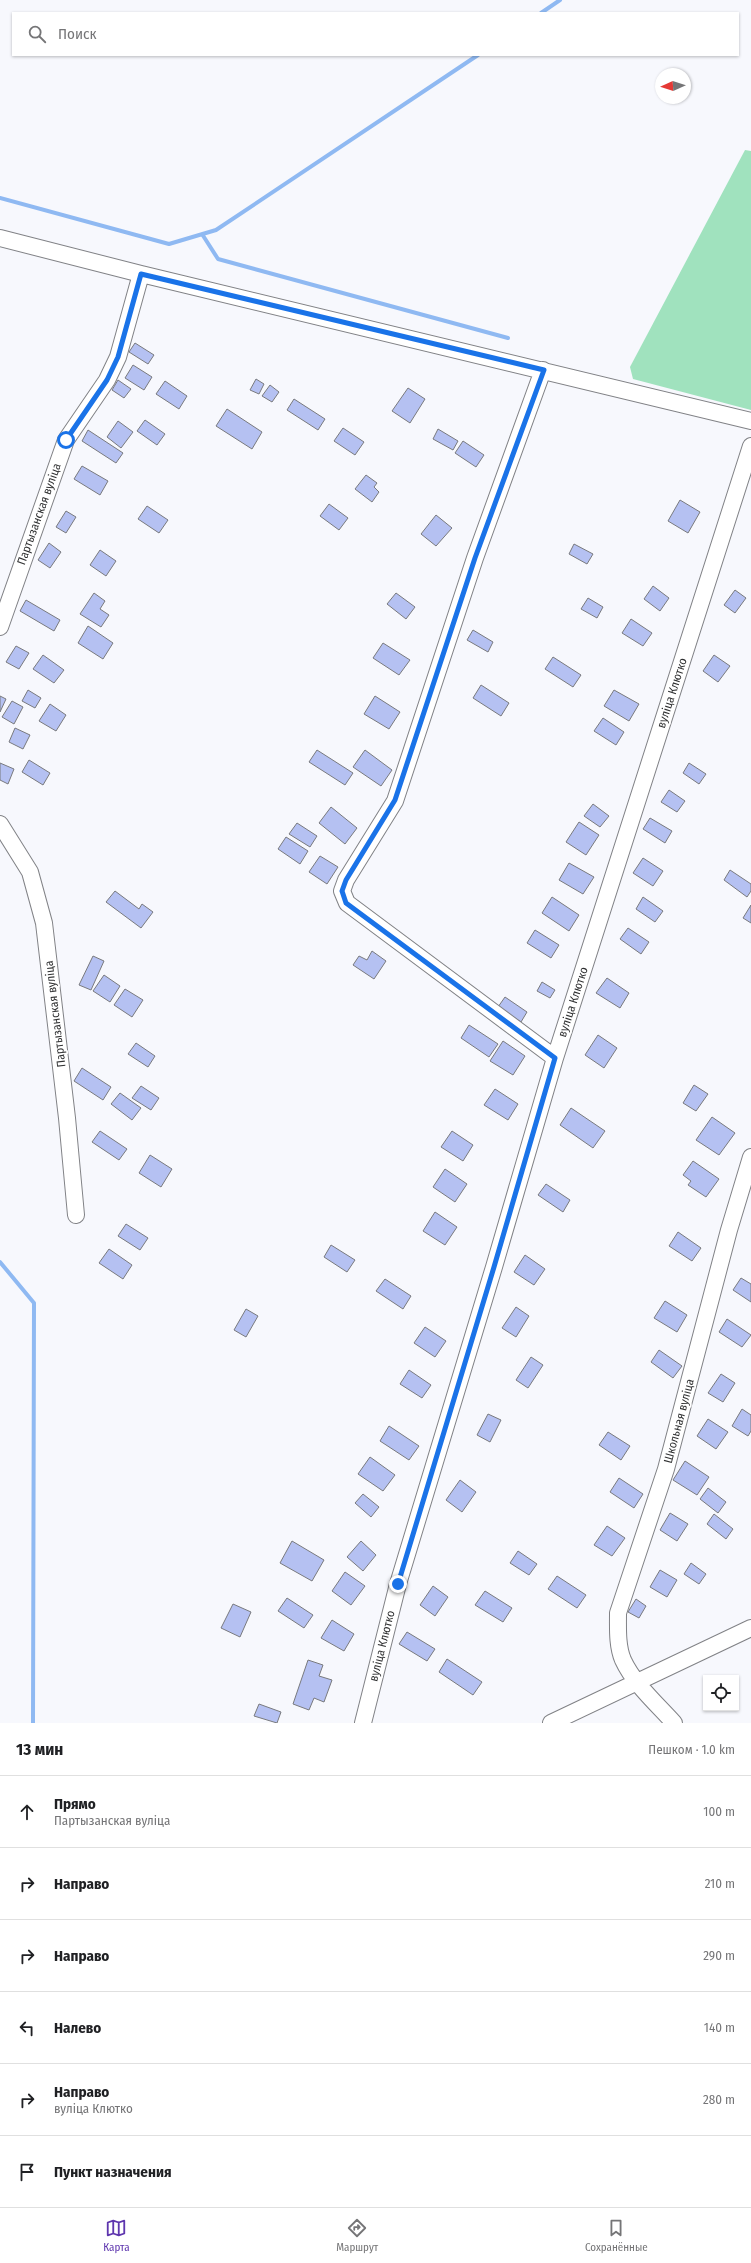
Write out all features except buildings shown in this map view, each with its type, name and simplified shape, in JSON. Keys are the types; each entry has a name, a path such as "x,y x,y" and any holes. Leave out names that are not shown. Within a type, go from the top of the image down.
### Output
{"street":[{"path":"0,238 141,274 751,421"},
{"name":"Партызанская вуліца","path":"0,627 66,440 107,380 118,357 141,274"},
{"path":"544,370 475,558 395,800 346,880 342,891 346,903 555,1058"},
{"name":"вуліца Клютко","path":"363,1723 398,1584 494,1267 555,1058 751,446"},
{"name":"Партызанская вуліца","path":"0,824 30,872 44,923 66,1111 76,1215"},
{"name":"Школьная вуліца","path":"674,1723 636,1682 623,1659 618,1635 618,1613 666,1469 729,1230 751,1157"},
{"path":"551,1723 751,1628"}],"green space":[{"path":"745,150 751,151 751,410 633,379 630,367"}],"waterway":[{"path":"542,12 560,0"},
{"path":"0,198 169,244 216,230 477,56"},
{"path":"202,234 218,259 508,338"},
{"path":"0,1262 34,1303 33,1723"}],"route":[{"path":"66,440 84,410 107,380 118,357 141,274 544,370 475,558 395,800 346,880 342,891 346,903 555,1058 494,1267 398,1584"}]}
